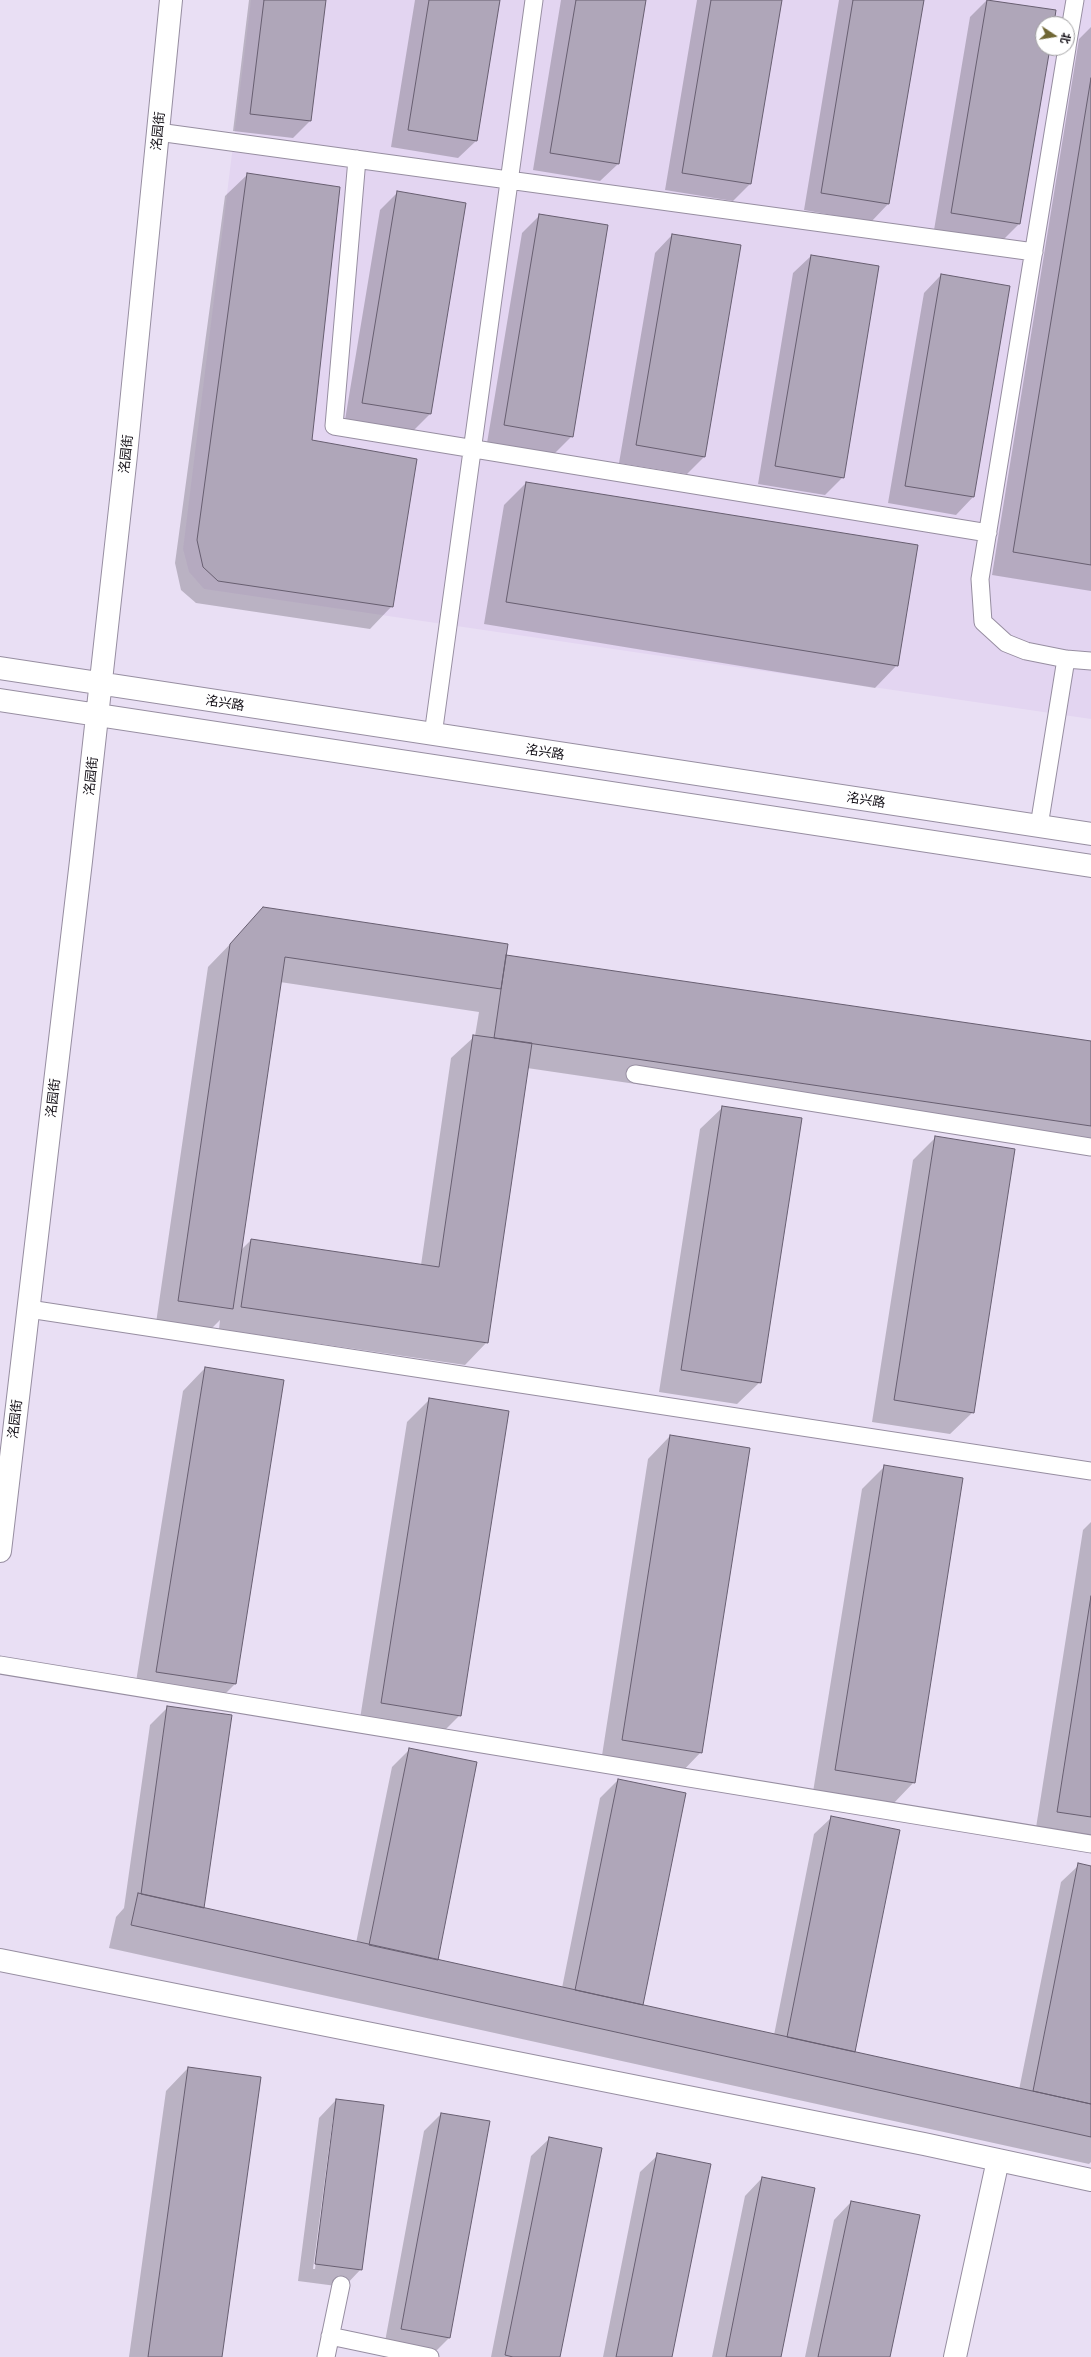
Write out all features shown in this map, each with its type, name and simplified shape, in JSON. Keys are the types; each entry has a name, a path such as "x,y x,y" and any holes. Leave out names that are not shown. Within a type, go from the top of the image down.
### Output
{"street":[{"name":"洺园街","path":"0,1550 101,684 126,455 170,0"},
{"name":"洺兴路","path":"0,668 1091,834"},
{"path":"0,700 1091,866"},
{"path":"0,1960 998,2160 1091,2180"},
{"path":"955,2357 998,2160"}],"lane":[{"path":"433,734 534,0"},
{"path":"1072,16 1074,0"},
{"path":"1066,56 980,579 983,622 1006,643 1026,650 1066,659 1091,661"},
{"path":"158,132 1034,252"},
{"path":"357,159 334,426 988,533"},
{"path":"1039,826 1066,659"},
{"path":"635,1074 1091,1147"},
{"path":"29,1309 1091,1471"},
{"path":"0,1665 1091,1844"},
{"path":"326,2357 340,2286"},
{"path":"330,2336 430,2357"}],"shaded area":[{"path":"251,0 1091,0 1091,719 204,589 189,572 183,549"}],"building":[{"path":"264,0 326,0 311,121 250,114"},
{"path":"429,0 500,0 477,141 408,130"},
{"path":"576,0 646,0 619,164 550,153"},
{"path":"711,0 782,0 751,184 682,173"},
{"path":"853,0 924,0 889,204 821,193"},
{"path":"987,0 1056,10 1055,16 1035,16 1035,56 1049,56 1020,224 951,213"},
{"path":"1091,78 1091,565 1013,552"},
{"path":"247,173 340,187 312,440 417,459 393,607 218,581 203,567 197,540"},
{"path":"397,191 466,203 431,414 362,403"},
{"path":"539,214 608,225 573,437 504,425"},
{"path":"672,234 741,245 705,457 636,445"},
{"path":"811,255 879,266 844,478 775,466"},
{"path":"941,274 1010,286 974,497 905,486"},
{"path":"526,482 918,545 898,666 506,602"},
{"path":"263,907 508,944 501,989 285,957 233,1309 178,1301 230,944"},
{"path":"506,955 1091,1041 1091,1126 494,1038"},
{"path":"473,1035 532,1043 488,1343 241,1307 251,1239 439,1267"},
{"path":"722,1106 802,1118 761,1383 681,1370"},
{"path":"935,1136 1015,1149 974,1413 894,1400"},
{"path":"205,1367 284,1380 236,1684 156,1672"},
{"path":"429,1398 509,1411 461,1716 381,1703"},
{"path":"670,1435 750,1448 702,1753 622,1740"},
{"path":"884,1465 963,1478 915,1783 835,1770"},
{"path":"1091,1596 1091,1817 1057,1812"},
{"path":"167,1706 232,1715 204,1908 141,1894"},
{"path":"409,1748 477,1762 438,1960 369,1945"},
{"path":"618,1779 686,1793 643,2005 575,1990"},
{"path":"831,1816 900,1830 855,2052 787,2037"},
{"path":"1078,1863 1091,1866 1091,2104 1033,2091"},
{"path":"138,1893 1091,2104 1091,2137 131,1925"},
{"path":"188,2067 261,2077 222,2357 148,2357"},
{"path":"336,2099 384,2105 362,2270 315,2264"},
{"path":"441,2113 490,2121 450,2338 401,2329"},
{"path":"549,2137 602,2148 560,2357 513,2357 505,2355"},
{"path":"657,2153 711,2164 672,2357 616,2357"},
{"path":"762,2177 815,2188 781,2357 726,2357"},
{"path":"851,2201 920,2215 890,2357 818,2357"}]}
